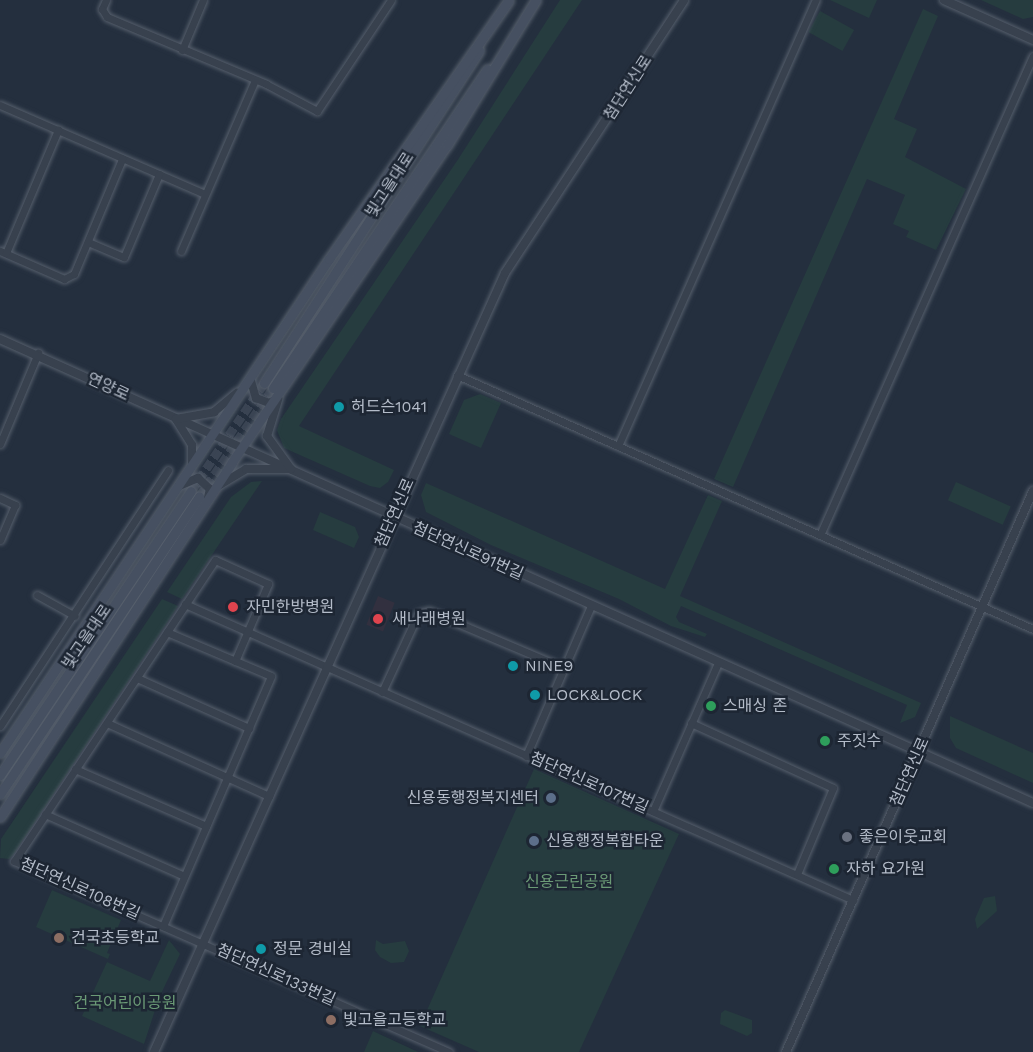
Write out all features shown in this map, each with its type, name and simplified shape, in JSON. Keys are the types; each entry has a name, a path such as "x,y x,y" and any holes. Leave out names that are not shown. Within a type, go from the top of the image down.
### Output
{"main road":[{"path":"0,753 251,381 419,126 510,0"},
{"name":"빛고을대로","path":"510,0 429,133 268,386 536,0"},
{"path":"0,817 199,497 216,487 278,399 447,145 536,0"},
{"name":"빛고을대로","path":"0,775 199,497"},
{"name":"빛고을대로","path":"0,794 199,497"}],"street":[{"path":"106,0 102,9 107,17 255,80 317,111 391,0"},
{"path":"182,50 203,0"},
{"name":"첨단연신로","path":"153,1052 505,273 684,0"},
{"path":"618,446 816,0"},
{"path":"944,0 1033,40"},
{"path":"820,535 1033,56"},
{"path":"181,251 255,80"},
{"path":"0,105 205,194"},
{"path":"58,130 3,252 64,279 74,274 122,159"},
{"path":"88,242 124,257 159,174"},
{"name":"연양로","path":"0,339 38,354 214,436"},
{"path":"0,444 38,354"},
{"path":"457,375 1033,629"},
{"path":"191,468 192,446 176,419 214,412 251,381 256,398 269,403 278,399"},
{"path":"278,399 267,436 291,469"},
{"name":"첨단연신로91번길","path":"214,436 1033,803"},
{"path":"216,487 246,469 291,469"},
{"path":"0,726 75,616 168,470"},
{"path":"179,486 193,478 203,480 210,489 199,497"},
{"name":"첨단연신로","path":"786,1052 1033,491"},
{"path":"0,498 15,505 0,540"},
{"name":"첨단연신로108번길","path":"201,944 14,861 215,560 268,584 235,662"},
{"path":"37,595 75,616"},
{"path":"185,604 326,667"},
{"path":"526,756 591,606"},
{"path":"382,693 418,614 429,610 564,668"},
{"path":"163,926 272,676 167,632"},
{"path":"652,811 718,663"},
{"name":"첨단연신로107번길","path":"326,667 853,900"},
{"path":"137,678 249,728"},
{"path":"107,723 268,796"},
{"path":"692,723 833,788 797,874"},
{"path":"75,769 206,826"},
{"path":"45,814 184,876"},
{"name":"첨단연신로133번길","path":"201,944 449,1052"}],"shaded area":[{"name":"새나래병원","path":"378,596 395,603 383,631 366,625"}],"green space":[{"path":"560,0 582,0 299,426 394,470 388,482 380,488 370,486 284,448 277,430 281,419 457,161"},
{"path":"830,0 877,0 869,18"},
{"path":"981,0 1033,0 1033,17 1023,19"},
{"path":"923,9 938,16 894,119 917,129 905,157 966,189 936,250 906,237 909,231 893,224 905,195 867,179 733,487 714,479"},
{"path":"820,11 854,30 842,51 808,32"},
{"path":"480,394 501,403 481,448 449,434 464,400"},
{"path":"262,481 182,599 167,592 231,497 251,482"},
{"path":"956,482 1011,506 1003,525 948,500"},
{"path":"426,483 665,589 708,495 722,501 680,596 921,703 915,717 900,723 907,705 681,606 676,617 679,622 707,634 705,637 671,626 619,599 491,545 426,512 421,495"},
{"path":"320,512 355,527 359,537 354,548 313,530"},
{"path":"162,599 178,606 14,854 9,859 0,858 1,839"},
{"path":"950,716 1033,753 1033,783 956,748 950,738"},
{"name":"신용근린공원","path":"534,769 679,834 579,1052 479,1052 420,1026"},
{"path":"52,890 121,920 107,953 110,954 108,959 36,927"},
{"path":"995,896 997,911 977,929 975,919 984,898"},
{"name":"건국어린이공원","path":"169,940 180,954 159,998 144,1044 82,1016 107,962 150,981"},
{"path":"376,940 383,944 405,941 409,951 404,962 391,963 380,957 375,950"},
{"path":"725,1010 752,1020 752,1033 747,1036 720,1024 721,1013"},
{"path":"373,1031 418,1052 364,1052"}],"tunnel":[{"path":"191,491 264,383"},
{"path":"199,497 273,388"}],"place":[{"name":"허드슨1041","path":"339,407"},
{"name":"자민한방병원","path":"233,607"},
{"name":"새나래병원","path":"378,619"},
{"name":"NINE9","path":"513,666"},
{"name":"LOCK&LOCK","path":"535,695"},
{"name":"스매싱 존","path":"711,706"},
{"name":"주짓수","path":"825,741"},
{"name":"신용동행정복지센터","path":"551,798"},
{"name":"좋은이웃교회","path":"847,837"},
{"name":"신용행정복합타운","path":"534,841"},
{"name":"자하 요가원","path":"834,869"},
{"name":"건국초등학교","path":"59,938"},
{"name":"정문 경비실","path":"261,949"},
{"name":"빛고을고등학교","path":"331,1020"}]}
